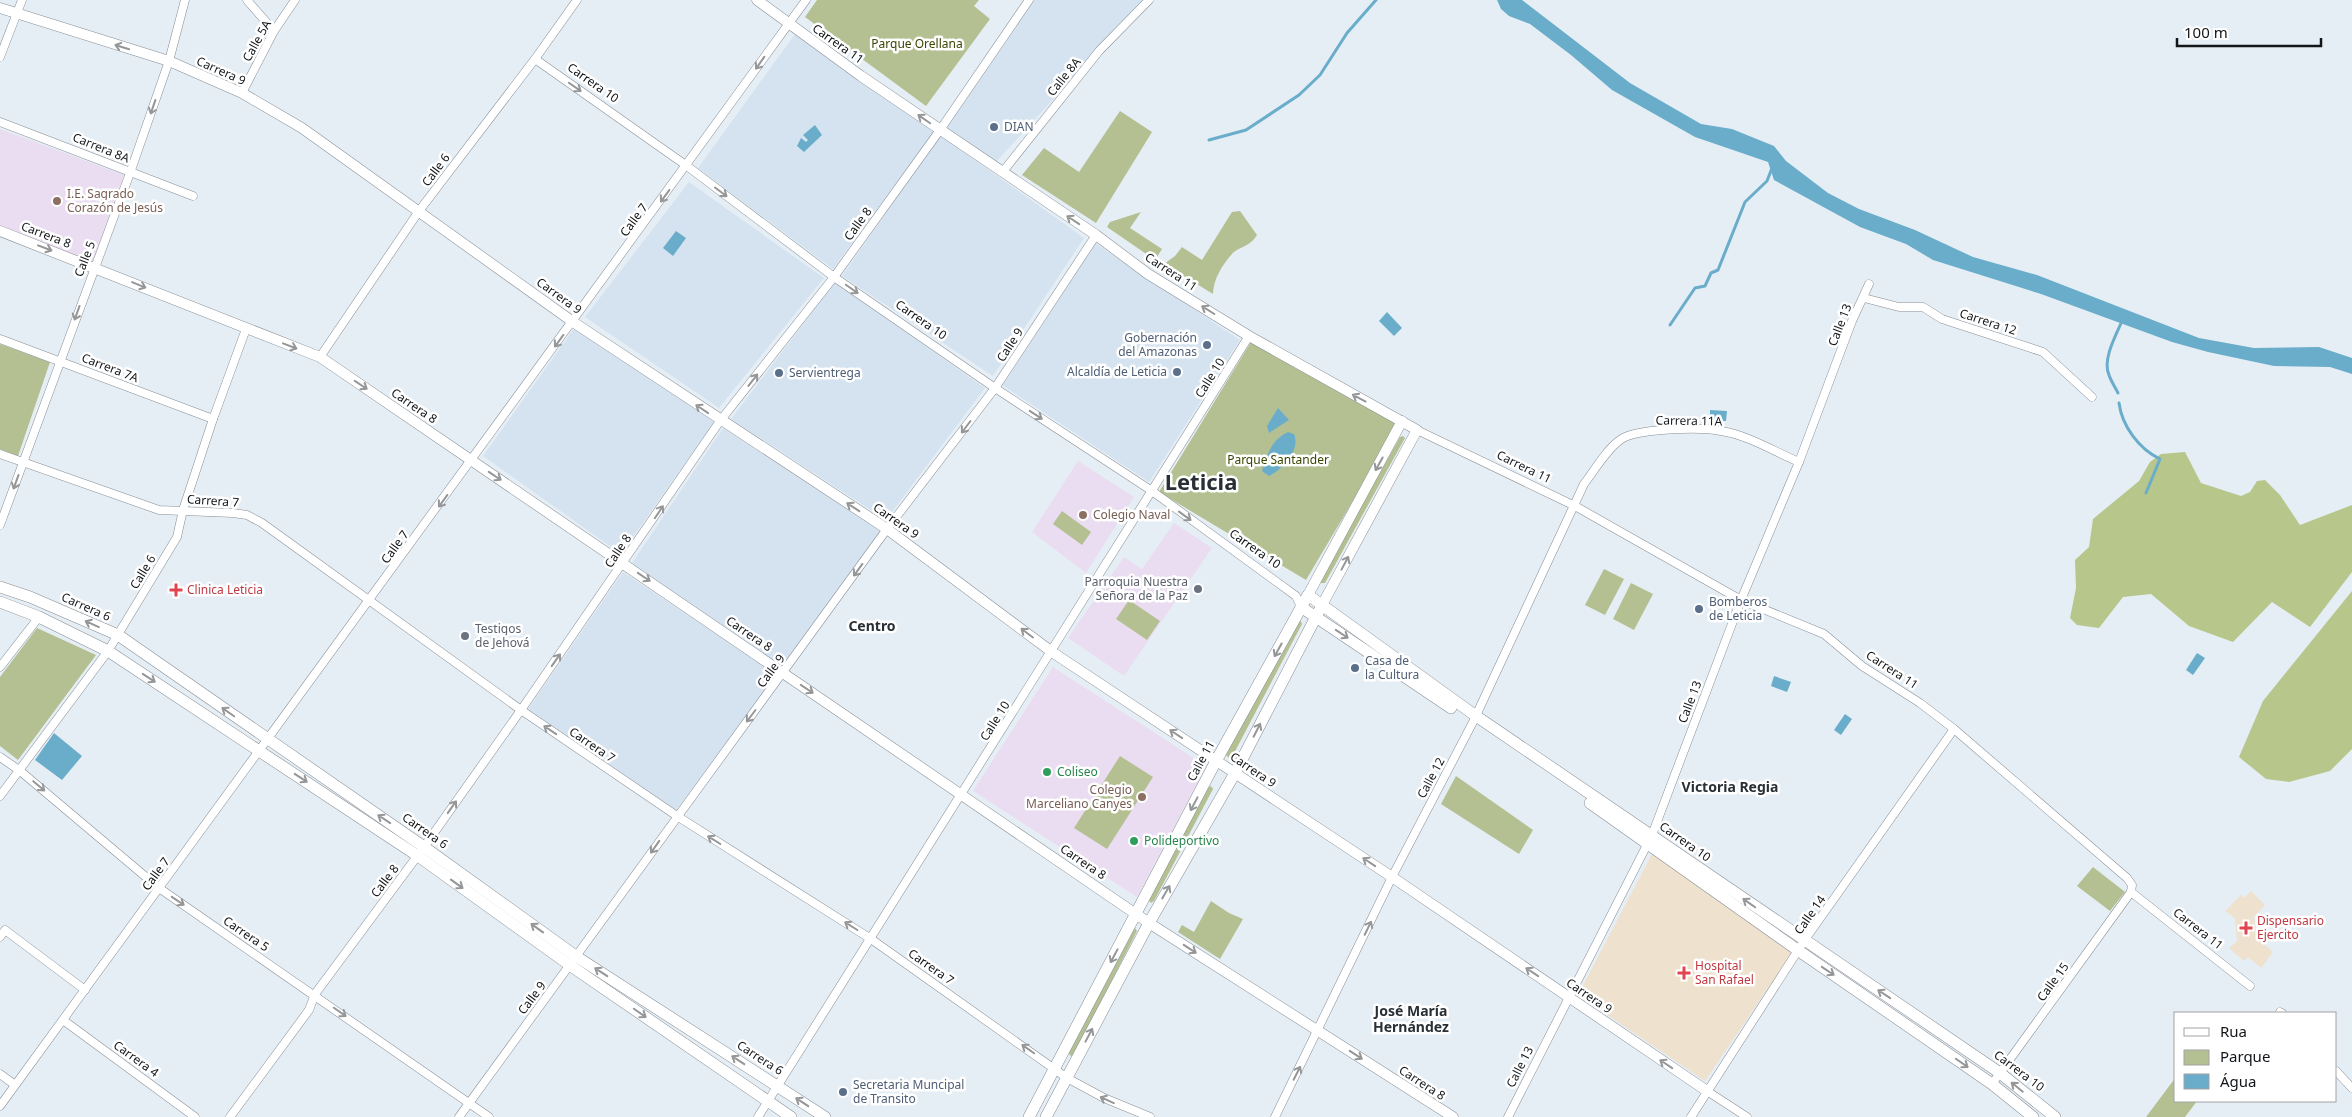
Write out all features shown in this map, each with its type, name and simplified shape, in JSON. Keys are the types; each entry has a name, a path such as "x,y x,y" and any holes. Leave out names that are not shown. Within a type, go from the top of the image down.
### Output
{"main road":[{"name":"Carrera 6","path":"0,587 30,597 118,635 268,740 791,1117"},
{"name":"Carrera 10","path":"1302,595 1322,605 1474,719"},
{"name":"Calle 11","path":"1029,1117 1216,761 1301,607 1302,595"},
{"name":"Carrera 6","path":"0,602 39,618 108,651 260,751 421,851"},
{"path":"1046,1117 1149,922 1235,773 1322,605"},
{"name":"Carrera 10","path":"1301,607 1474,719 1649,839 1802,946 1992,1084 2034,1117"},
{"name":"Carrera 10","path":"1802,946 2000,1073 2055,1117"},
{"name":"Carrera 6","path":"574,961 825,1117"}],"street":[{"path":"0,57 22,0"},
{"name":"Calle 5","path":"0,524 59,360 130,173 169,61 185,0"},
{"path":"247,0 274,31"},
{"name":"Calle 5A","path":"242,93 274,31 294,0"},
{"name":"Calle 6","path":"320,357 419,211 535,59 577,0"},
{"name":"Carrera 11","path":"757,0 788,24 940,130 1096,235 1148,274 1249,336 1417,430 1575,506 1741,600 1824,634 1862,666 1920,703 1954,729 2127,878 2132,884 2131,892 2250,986"},
{"name":"Calle 7","path":"0,1106 370,601 806,0"},
{"name":"Calle 8","path":"230,1117 309,1010 315,994 421,851 624,564 720,421 834,277 940,130 1029,0"},
{"name":"Calle 8A","path":"1001,170 1005,169 1099,51 1149,0"},
{"name":"Carrera 9","path":"0,8 169,61 242,93 302,128 573,322 720,421 887,529 1052,652 1392,877 1747,1117"},
{"name":"Carrera 10","path":"535,59 687,166 834,277 995,388 1152,491 1302,595"},
{"name":"Carrera 8A","path":"0,122 101,159 130,173 193,196"},
{"name":"Carrera 8","path":"0,231 320,357 1149,922 1453,1117"},
{"name":"Calle 9","path":"459,1117 887,529 995,388 1096,235"},
{"name":"Calle 13","path":"1508,1117 1649,839 1741,600 1799,462 1852,321 1869,284"},
{"name":"Carrera 12","path":"1864,298 1900,307 1923,307 1942,319 2043,352 2092,397"},
{"name":"Calle 6","path":"0,796 108,651 177,537 183,510 213,419 246,329"},
{"name":"Calle 10","path":"758,1117 779,1087 1249,336"},
{"name":"Carrera 7A","path":"0,339 213,419"},
{"name":"Calle 11","path":"1302,595 1402,421"},
{"path":"1322,605 1417,430"},
{"name":"Carrera 11A","path":"1608,451 1620,439 1636,433 1657,430 1721,431 1744,438 1799,462"},
{"name":"Calle 12","path":"1275,1117 1392,877 1474,719 1584,484 1608,451"},
{"name":"Carrera 7","path":"0,454 159,510 247,515 262,523 521,710 677,816 871,939 1067,1078 1104,1098 1150,1117"},
{"path":"0,667 39,618"},
{"name":"Calle 14","path":"1690,1117 1802,946 1954,729"},
{"name":"Carrera 5","path":"0,757 19,770 159,888 315,994 489,1117"},
{"name":"Calle 15","path":"1992,1084 2131,892"},
{"path":"2,934 84,990"},
{"name":"Carrera 4","path":"63,1020 195,1117"},
{"path":"2337,1072 2352,1088"},
{"path":"0,1074 15,1085"}],"shaded area":[{"path":"1032,0 1144,0 996,162 945,128"},
{"path":"795,34 935,130 833,269 698,168"},
{"name":"I.E. Sagrado Corazón de Jesús","path":"0,129 124,175 92,263 0,226"},
{"path":"940,135 1084,238 993,376 842,276"},
{"path":"689,182 824,278 719,408 585,317"},
{"path":"1095,243 1240,340 1149,482 1002,385"},
{"path":"835,282 985,388 886,520 731,419"},
{"path":"575,327 714,422 621,554 483,456"},
{"path":"723,428 881,531 782,666 630,566"},
{"name":"Colegio Naval","path":"1078,461 1134,497 1086,573 1032,532"},
{"path":"1174,523 1212,548 1124,676 1068,638 1124,557 1142,569"},
{"path":"623,572 777,675 676,810 528,709"},
{"path":"1053,667 1206,766 1137,897 973,791"},
{"name":"Hospital San Rafael","path":"1653,852 1793,951 1705,1081 1578,995"},
{"name":"Dispensario Ejercito","path":"2251,891 2265,905 2254,917 2257,938 2273,952 2261,968 2248,957 2244,961 2229,948 2237,941 2235,918 2225,911 2241,895 2244,898"}],"green space":[{"name":"Parque Orellana","path":"817,0 979,0 974,6 990,19 926,106 805,17"},
{"path":"1120,111 1152,132 1096,223 1022,175 1044,148 1079,172"},
{"path":"1240,211 1257,235 1251,242 1235,251 1225,263 1216,278 1213,294 1164,264 1175,256 1182,247 1202,260 1232,212"},
{"path":"1141,212 1130,228 1162,249 1155,260 1107,227 1110,222"},
{"name":"Parque Santander","path":"1251,342 1399,423 1306,580 1159,492"},
{"path":"0,344 50,362 18,456 0,449"},
{"path":"1403,436 1405,438 1325,583 1321,583 1319,581 1400,437"},
{"path":"2185,452 2201,483 2241,496 2250,492 2257,481 2265,480 2280,495 2300,525 2352,505 2352,572 2310,627 2272,602 2233,642 2189,626 2151,594 2123,597 2099,628 2077,625 2070,618 2076,588 2075,560 2089,547 2093,519 2139,481 2150,462 2161,454"},
{"path":"1062,511 1091,532 1082,545 1053,524"},
{"path":"1604,569 1624,579 1605,615 1585,605"},
{"path":"1631,583 1653,594 1634,630 1613,619"},
{"path":"2352,591 2352,749 2330,771 2289,782 2266,779 2239,757 2263,701"},
{"path":"1129,600 1160,621 1147,640 1116,619"},
{"path":"1300,620 1302,624 1232,757 1229,758 1226,755 1297,622"},
{"path":"37,628 96,655 18,760 0,746 0,677"},
{"path":"1120,756 1153,777 1107,849 1074,828"},
{"path":"1456,776 1533,830 1519,854 1441,804"},
{"path":"1211,786 1213,789 1154,901 1151,903 1148,899 1208,788"},
{"path":"2093,867 2125,892 2110,911 2077,886"},
{"path":"1211,901 1229,913 1243,919 1220,959 1178,932 1182,925 1194,932"},
{"path":"1135,928 1137,931 1074,1055 1071,1056 1068,1053"},
{"path":"2174,1080 2174,1102 2196,1102 2185,1117 2146,1117"}],"water":[{"path":"1497,0 1522,0 1630,83 1701,124 1732,129 1774,146 1786,161 1828,193 1859,209 1915,230 1973,257 2037,275 2199,338 2254,348 2319,347 2352,358 2352,374 2330,367 2274,366 2208,352 2172,342 2041,294 1933,260 1906,244 1860,227 1774,180 1768,162 1695,137 1612,90 1571,55 1530,24 1509,16 1501,9"},
{"path":"815,125 822,135 804,152 797,146 801,138 806,142 808,140 803,135"},
{"path":"676,231 686,238 673,256 663,248"},
{"path":"1387,312 1402,328 1394,336 1379,321"},
{"path":"1278,408 1289,420 1269,433 1267,426"},
{"path":"1710,410 1727,411 1726,421 1710,421"},
{"path":"1288,432 1294,434 1295,446 1293,453 1279,469 1269,476 1262,471 1268,454 1277,439"},
{"path":"2197,653 2205,658 2193,675 2186,670"},
{"path":"1774,676 1791,682 1787,692 1771,686"},
{"path":"1845,714 1852,719 1841,735 1834,730"},
{"path":"54,733 82,756 62,780 35,760"}],"waterway":[{"path":"1209,140 1246,130 1299,95 1320,75 1347,33 1376,0"},
{"path":"1670,325 1695,288 1705,286 1711,273 1718,270 1745,202 1767,181 1772,168"},
{"path":"2118,393 2109,375 2107,362 2122,321"},
{"path":"2119,403 2124,420 2133,436 2152,455 2160,459 2146,493"}],"place":[{"name":"DIAN","path":"994,127"},
{"name":"I.E. Sagrado Corazón de Jesús","path":"57,201"},
{"name":"Gobernación del Amazonas","path":"1207,345"},
{"name":"Alcaldía de Leticia","path":"1177,372"},
{"name":"Servientrega","path":"779,373"},
{"name":"Colegio Naval","path":"1083,515"},
{"name":"Parroquia Nuestra Señora de la Paz","path":"1198,589"},
{"name":"Clinica Leticia","path":"176,590"},
{"name":"Bomberos de Leticia","path":"1699,609"},
{"name":"Testigos de Jehová","path":"465,636"},
{"name":"Casa de la Cultura","path":"1355,668"},
{"name":"Coliseo","path":"1047,772"},
{"name":"Colegio Marceliano Canyes","path":"1142,797"},
{"name":"Polideportivo","path":"1134,841"},
{"name":"Dispensario Ejercito","path":"2246,928"},
{"name":"Hospital San Rafael","path":"1684,973"},
{"name":"Secretaria Muncipal de Transito","path":"843,1092"}],"district":[{"name":"Leticia","path":"1201,482"},
{"name":"Centro","path":"872,626"},
{"name":"Victoria Regia","path":"1730,787"},
{"name":"José María Hernández","path":"1411,1020"}]}
